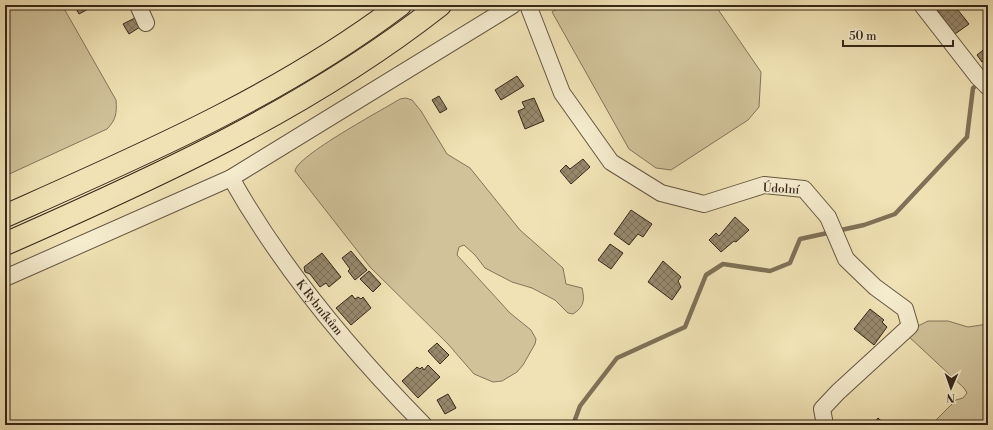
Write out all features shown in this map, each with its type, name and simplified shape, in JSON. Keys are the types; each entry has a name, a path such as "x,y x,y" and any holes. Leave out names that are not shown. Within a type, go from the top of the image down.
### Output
{"highway":[{"path":"5,216 195,130 321,60 400,5"},
{"path":"5,244 169,170 270,117 357,64 440,5"}],"street":[{"path":"138,5 146,23"},
{"path":"5,278 231,178 513,5"},
{"name":"Údolní","path":"528,5 562,93 611,162 661,193 704,204 764,185 804,189 828,217 846,259 875,287 905,309 910,326 838,392 822,409 825,425"},
{"path":"922,5 984,83"},
{"name":"K Rybníkům","path":"231,178 253,213 306,289 395,395 424,425"}],"shaded area":[{"path":"5,5 62,5 116,100 116,109 114,119 107,129 5,176 5,145 7,145 7,142 5,142"},
{"path":"563,5 715,5 761,72 759,107 748,120 671,170 656,168 629,149 552,12"},
{"path":"406,98 412,100 421,111 447,154 470,168 520,230 563,268 566,284 582,288 583,303 573,314 568,313 555,300 532,288 512,282 485,268 475,255 464,245 459,247 457,255 510,313 531,330 536,339 535,344 523,365 517,372 502,381 493,382 474,374 448,344 370,267 295,171 299,164 324,144 400,99"},
{"path":"928,321 948,321 968,327 988,324 988,425 931,425 956,400 963,398 967,393 964,388 907,335 918,326"}],"building":[{"path":"74,5 88,5 90,8 79,14"},
{"path":"944,5 954,5 969,24 955,34 937,10"},
{"path":"135,18 140,27 129,34 123,24"},
{"path":"987,47 988,58 982,62 977,55"},
{"path":"517,76 524,86 501,100 495,90"},
{"path":"439,96 447,109 440,113 432,100"},
{"path":"534,98 544,121 525,129 518,111 525,108 522,102"},
{"path":"583,159 590,167 571,184 560,171 566,165 570,169"},
{"path":"631,210 652,224 643,237 638,234 629,245 614,234"},
{"path":"735,217 749,230 736,242 734,241 721,252 709,240 716,233 719,236"},
{"path":"610,244 623,253 611,269 598,260"},
{"path":"351,251 367,270 355,280 348,271 350,269 342,258"},
{"path":"322,253 341,277 329,287 326,283 320,287 310,274 305,272 304,267"},
{"path":"663,261 681,277 678,281 681,287 672,300 648,282"},
{"path":"369,271 381,284 373,292 360,279"},
{"path":"352,295 355,299 358,297 361,299 363,297 371,308 351,325 336,308"},
{"path":"870,309 884,320 882,322 887,327 874,345 854,329"},
{"path":"437,343 449,355 440,364 428,351"},
{"path":"428,365 440,377 418,398 402,381 417,367 420,369 422,367 424,370"},
{"path":"448,394 456,408 445,414 437,400"},
{"path":"878,418 886,425 872,425"},
{"path":"510,420 514,425 503,425"}],"waterway":[{"path":"573,425 580,406 617,358 685,327 706,275 723,264 770,271 790,263 800,239 864,225 895,214 967,137 973,88 980,83"}]}
